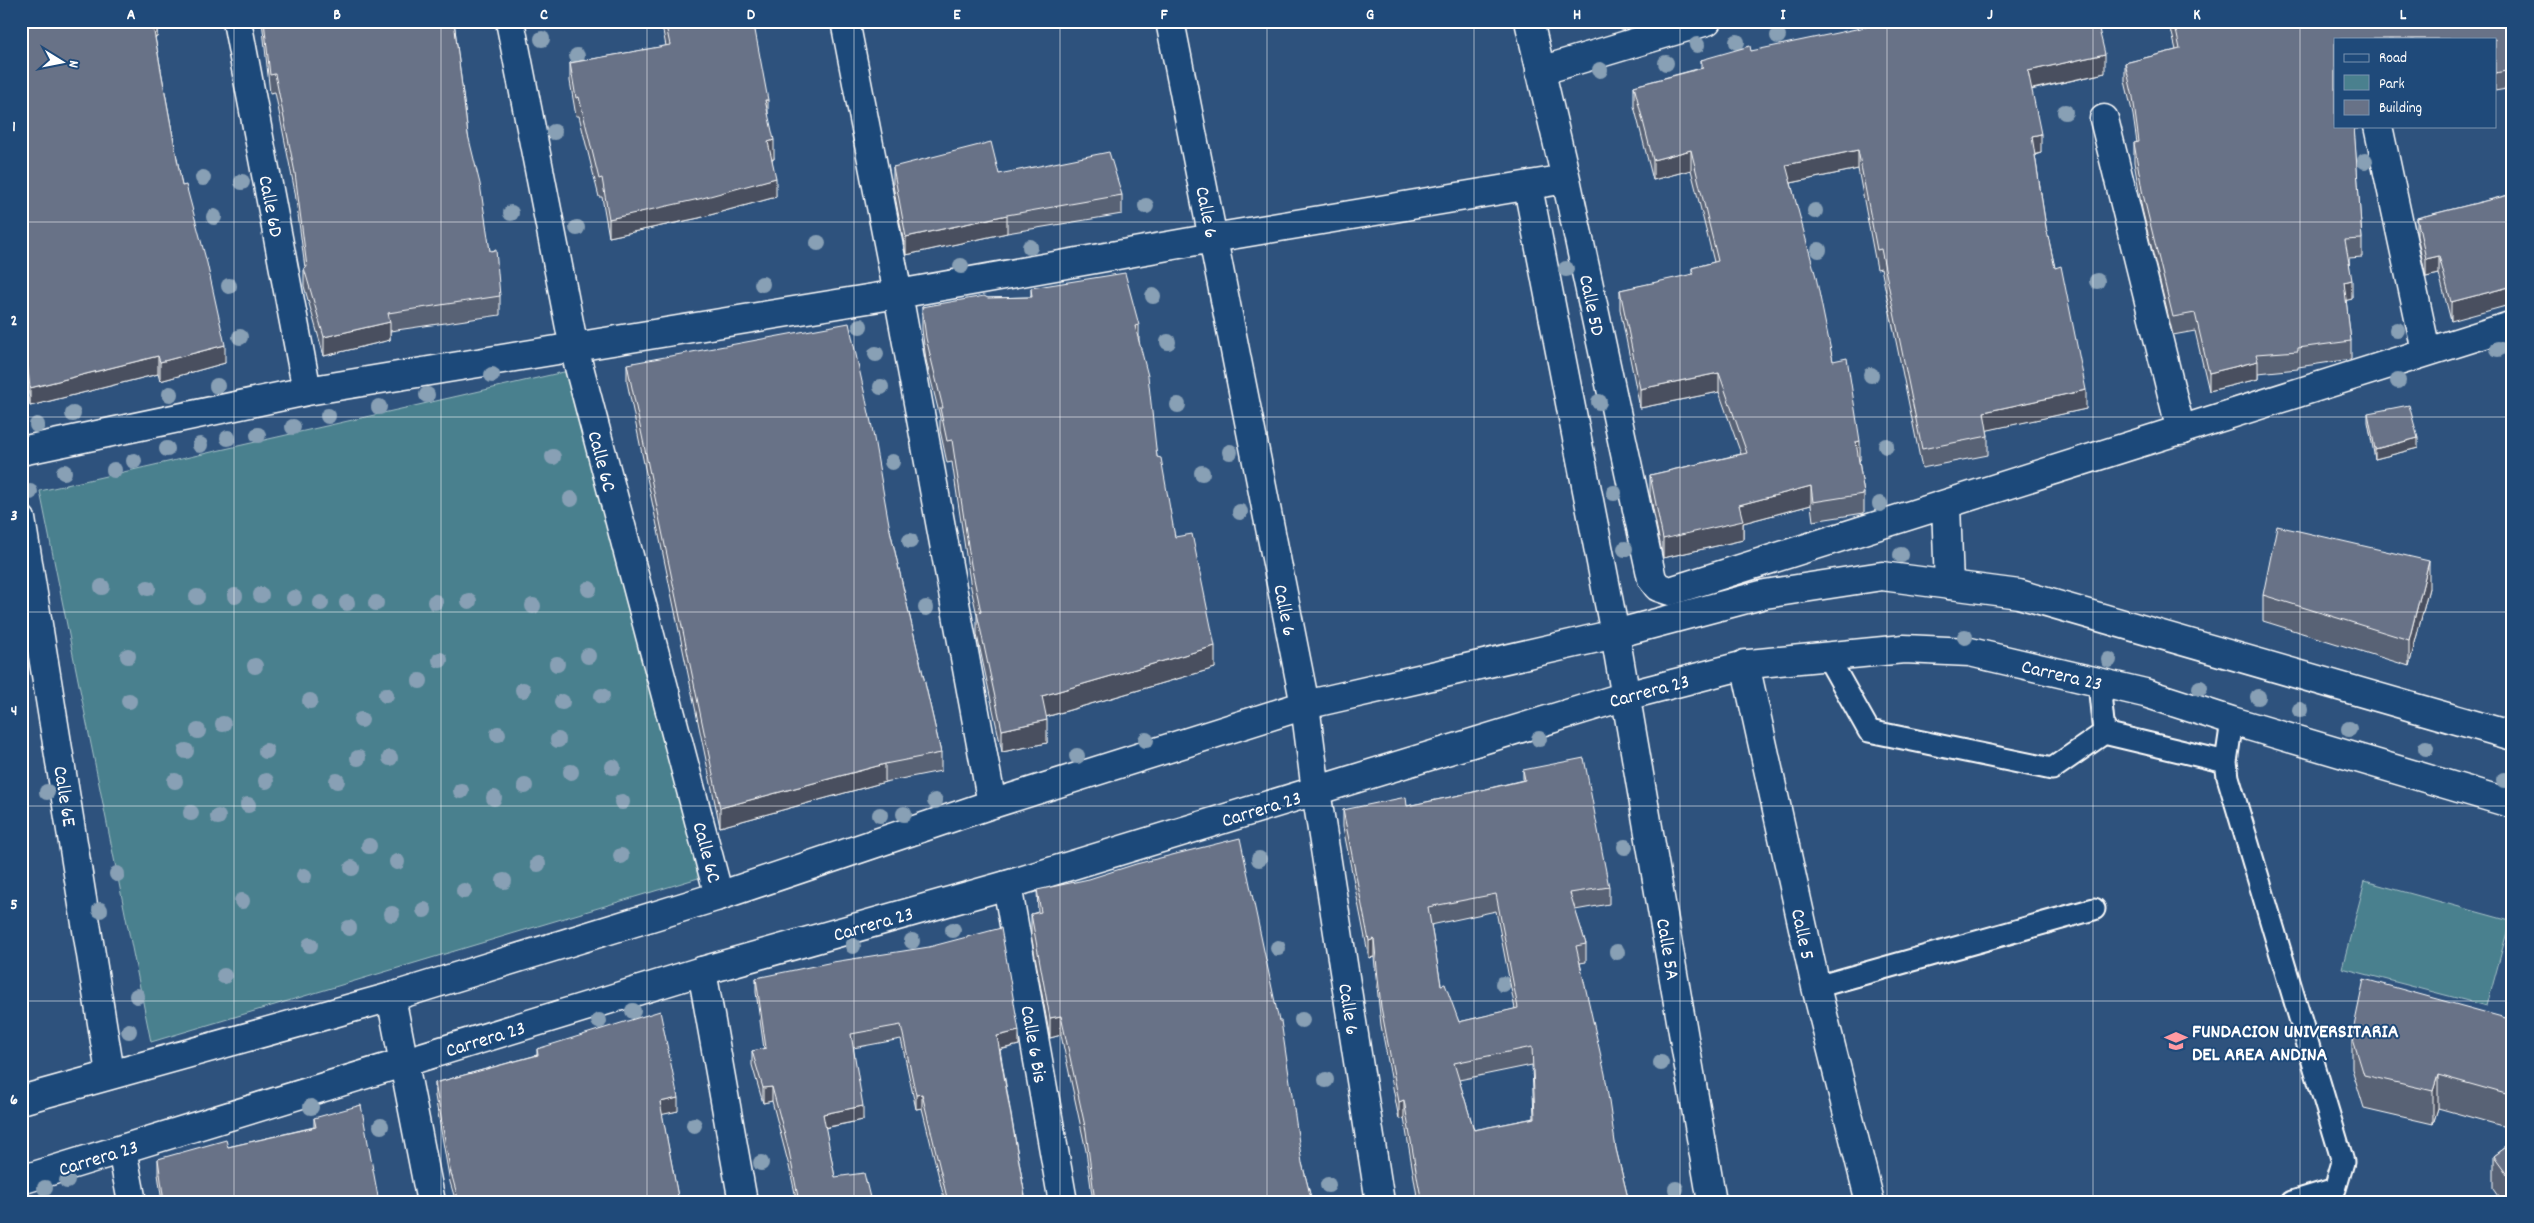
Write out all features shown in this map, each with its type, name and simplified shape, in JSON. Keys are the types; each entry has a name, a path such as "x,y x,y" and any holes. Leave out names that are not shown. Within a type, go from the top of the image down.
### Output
{"street":[{"name":"Calle 6D","path":"237,21 307,391"},
{"name":"Calle 6C","path":"510,21 574,348 719,896"},
{"path":"845,21 898,294 992,804"},
{"name":"Calle 6","path":"1170,21 1305,705 1316,791 1380,1202"},
{"name":"Calle 5D","path":"1529,21 1566,180 1652,579 1658,587 1670,591 1946,505"},
{"path":"1540,71 1707,21"},
{"path":"2104,119 2181,431"},
{"path":"2378,128 2426,351"},
{"path":"21,450 307,391 898,294 1213,238 1566,180"},
{"name":"Calle 5A","path":"1528,187 1615,634 1712,1202"},
{"path":"1949,585 1946,505 2426,351 2513,325"},
{"name":"Calle 6E","path":"21,519 110,1073"},
{"path":"21,1100 110,1073 391,997 719,896 992,804 1305,705 1615,634 1765,594 1882,576 2019,594 2513,736"},
{"name":"Carrera 23","path":"21,1180 702,971 1007,885 1626,696 1746,664 1904,649 1970,652 2145,693 2232,721 2513,804"},
{"name":"Calle 5","path":"1746,664 1816,987 1870,1202"},
{"name":"Calle 6 Bis","path":"1007,885 1063,1202"},
{"path":"702,971 744,1202"},
{"path":"391,997 431,1202"},
{"path":"122,1150 132,1202"}],"lane":[{"path":"1827,656 1869,731 2052,769 2104,733 2226,762"},
{"path":"2099,683 2104,733"},
{"path":"2232,721 2226,762 2228,776 2343,1162 2335,1189 2292,1202"},
{"path":"1816,987 2094,909"}],"green space":[{"path":"590,366 705,876 151,1042 40,491"},
{"path":"2365,881 2510,921 2487,1006 2342,968"}],"building":[{"path":"21,21 152,21 182,186 186,185 207,263 225,345 160,362 158,356 30,388 21,324"},
{"path":"264,21 454,21 468,135 480,184 490,251 496,250 500,296 388,313 390,322 324,337 304,268 307,267 295,173 275,74 270,75"},
{"path":"665,21 747,21 748,26 754,25 768,100 765,100 774,140 768,142 776,178 699,199 609,219 602,178 599,179 579,97 576,98 570,63 670,45"},
{"path":"1894,21 2097,21 2105,54 2028,71 2041,134 2032,136 2046,227 2055,268 2061,266 2086,390 1984,412 1988,436 1922,449 1881,249 1877,250 1858,150 1786,165 1816,277 1833,361 1847,358 1860,441 1856,442 1864,494 1813,502 1811,486 1739,505 1743,521 1663,539 1650,475 1747,453 1719,373 1640,389 1620,290 1693,274 1692,268 1718,261 1691,150 1653,160 1634,86 1703,68 1701,60 1750,46 1751,51"},
{"path":"2174,21 2513,21 2513,98 2506,71 2496,73 2496,38 2334,38 2334,128 2354,128 2362,239 2345,240 2352,280 2344,282 2351,341 2298,348 2298,351 2256,354 2258,361 2209,373 2195,313 2173,317 2142,190 2134,143 2139,142 2133,97 2125,63 2180,49"},
{"path":"991,142 999,174 1109,152 1122,195 1007,215 906,237 893,167"},
{"path":"2513,194 2513,286 2451,302 2439,256 2426,259 2417,218"},
{"path":"1125,273 1139,325 1135,326 1148,376 1157,457 1161,458 1175,537 1192,534 1215,646 1042,696 1047,720 1002,730 977,613 981,612 971,565 952,440 947,441 940,408 943,408 926,338 922,307 984,296 988,298 1032,297 1031,288"},
{"path":"849,323 872,427 890,530 941,753 885,764 720,808 627,364"},
{"path":"2409,405 2418,438 2375,449 2368,413"},
{"path":"2277,526 2429,561 2409,640 2263,595"},
{"path":"1584,758 1609,887 1570,893 1586,944 1576,946 1605,1074 1616,1149 1629,1202 1422,1202 1404,1100 1399,1102 1381,1007 1374,939 1369,941 1343,810 1406,797 1407,806 1465,794 1525,780 1523,770","holes":["1496,894 1518,1008 1459,1022 1445,984 1441,985 1428,907","1532,1047 1535,1118 1474,1130 1454,1063"]},
{"path":"1240,838 1279,1021 1281,1021 1302,1163 1312,1202 1095,1202 1086,1131 1061,1016 1050,1018 1031,914 1041,912 1037,890 1089,879 1136,864"},
{"path":"1001,928 1019,1031 997,1036 1026,1202 948,1202 922,1094 916,1095 901,1025 851,1034 863,1106 823,1114 835,1177 864,1173 871,1202 799,1202 789,1151 772,1087 763,1088 752,1051 766,1048 756,978 833,962 929,947"},
{"path":"2364,979 2513,1020 2513,1096 2438,1075 2433,1091 2364,1075 2352,1036"},
{"path":"21,1001 25,1015 21,1016"},
{"path":"660,1011 678,1098 660,1102 679,1202 459,1202 450,1169 435,1083 538,1055 537,1049"},
{"path":"361,1105 379,1202 164,1202 158,1159 226,1140 228,1147 316,1127 314,1118"},
{"path":"2513,1142 2513,1182 2494,1156"}],"place":[{"name":"FUNDACION UNIVERSITARIA DEL AREA ANDINA","path":"2176,1041"}]}
